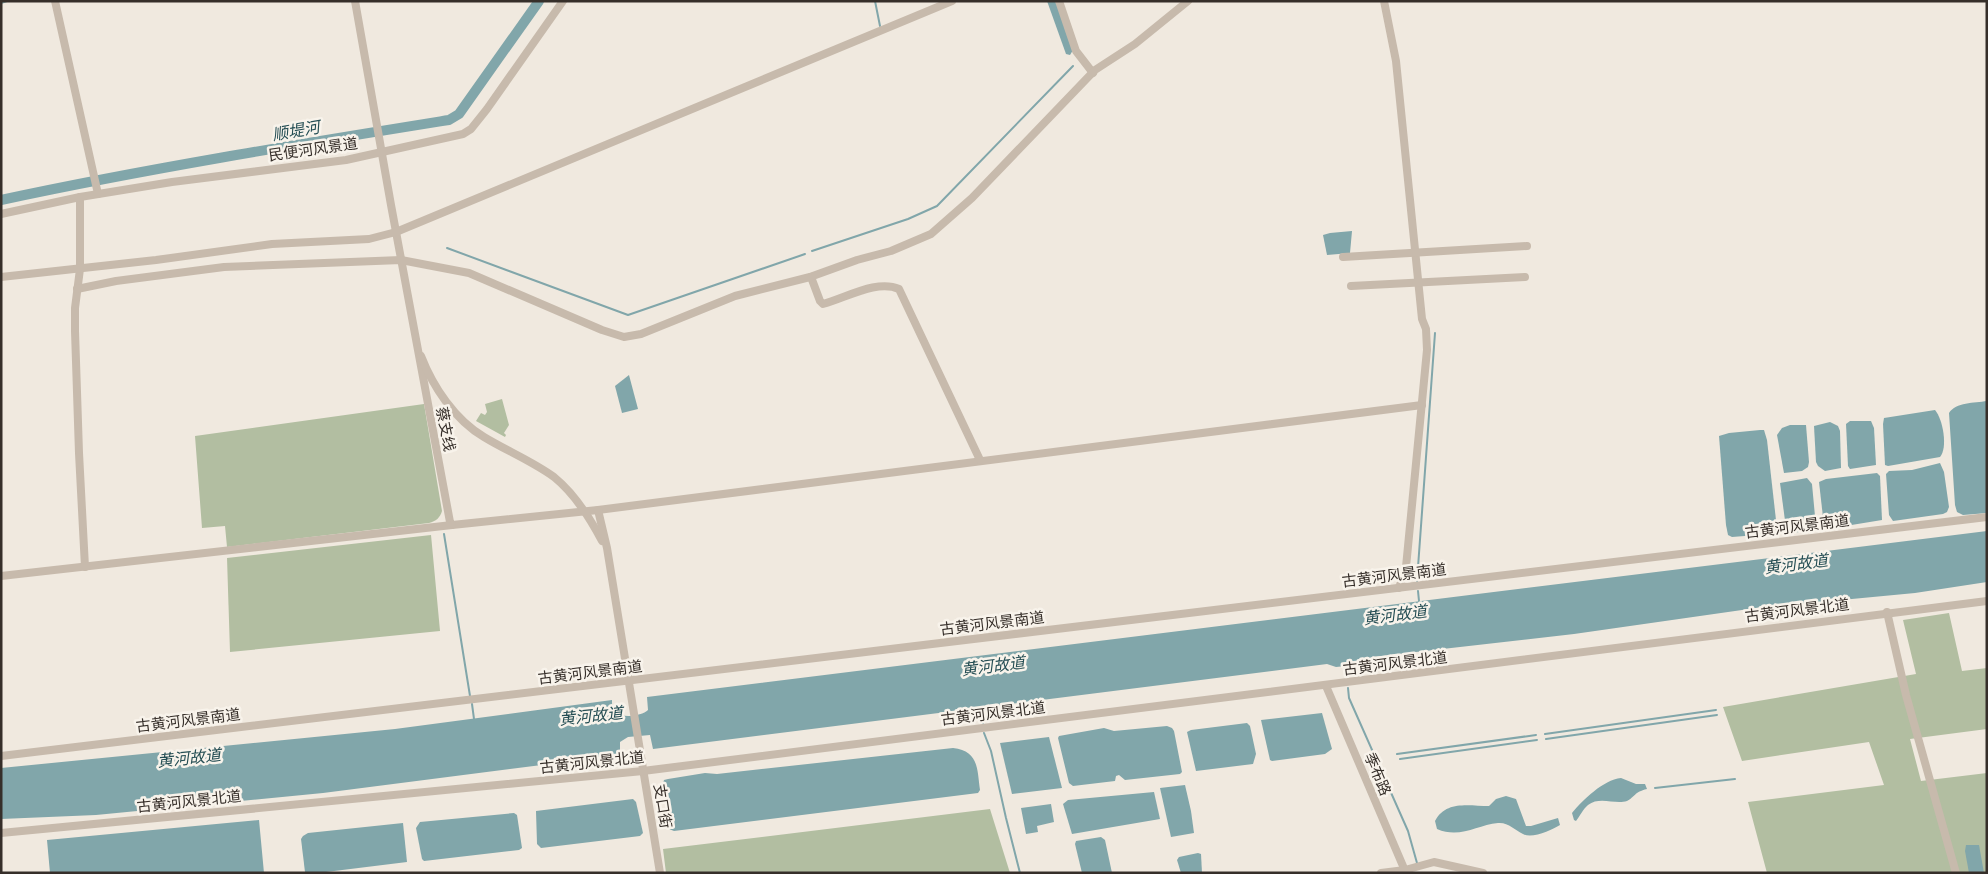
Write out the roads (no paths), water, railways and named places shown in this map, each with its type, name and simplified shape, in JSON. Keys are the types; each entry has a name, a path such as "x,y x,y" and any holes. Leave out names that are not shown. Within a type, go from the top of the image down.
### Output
{"street":[{"path":"55,1 97,192"},
{"name":"蔡支线","path":"355,1 415,339 452,525"},
{"name":"民便河风景道","path":"1,214 97,192 346,160 463,134 472,129 563,1"},
{"path":"1,277 80,269 272,244 369,239 396,232 952,1"},
{"path":"1059,1 1076,51 1093,73"},
{"path":"77,289 116,281 224,267 401,260 469,273 602,330 624,336 641,334 736,296 811,277 891,250 931,234 972,198 1093,73 1135,44 1188,1"},
{"path":"1384,1 1396,61 1418,282 1422,319 1426,329 1427,350 1406,567 1399,588"},
{"path":"80,197 80,269 74,331 78,453 85,567"},
{"path":"1343,257 1527,246"},
{"path":"811,277 820,301 823,304 872,288 886,286 899,289 980,460"},
{"path":"1351,286 1525,277"},
{"path":"415,339 435,385 461,419 482,436 538,466 555,478 576,499 585,512 602,541 608,557"},
{"path":"1,576 452,525 585,512 1422,405"},
{"path":"598,510 608,557 628,681"},
{"name":"古黄河风景南道","path":"1,756 1987,517"},
{"name":"古黄河风景北道","path":"1,833 643,771 1326,686 1987,600"},
{"path":"1887,612 1906,695 1956,873"},
{"name":"支口街","path":"628,681 660,873"},
{"name":"季布路","path":"1326,686 1405,871"},
{"path":"1381,873 1405,871 1434,862 1483,873"}],"water":[{"path":"1047,1 1058,1 1073,50 1070,55 1066,54"},
{"path":"1352,231 1350,253 1327,255 1323,235"},
{"path":"629,375 638,409 622,413 615,386"},
{"path":"1987,401 1987,513 1963,515 1957,512 1955,505 1949,413 1952,409 1961,405"},
{"path":"1935,410 1944,433 1944,447 1940,457 1885,465 1884,418"},
{"path":"1850,421 1871,421 1874,428 1876,465 1850,469 1848,466 1846,424"},
{"path":"1830,422 1838,426 1840,431 1841,468 1825,471 1816,462 1814,426"},
{"path":"1790,425 1806,425 1809,462 1808,467 1802,471 1784,473 1777,435 1782,428"},
{"path":"1764,430 1767,440 1777,529 1770,534 1732,537 1728,535 1726,525 1719,436 1729,433"},
{"path":"1940,463 1944,472 1949,507 1947,512 1893,521 1889,515 1886,474 1889,471 1912,470"},
{"path":"1877,473 1880,476 1882,520 1827,529 1824,526 1819,482 1826,479"},
{"path":"1807,478 1812,484 1816,527 1813,530 1792,533 1786,528 1780,483"},
{"name":"黄河故道","path":"1987,531 1987,582 1915,593 1756,608 1574,634 1372,657 1356,665 1336,667 1327,664 653,749 650,735 628,737 620,742 620,755 323,793 96,815 1,819 1,768 395,729 612,700 615,712 632,716 648,710 647,697"},
{"path":"1322,713 1332,749 1325,754 1270,760 1261,720"},
{"path":"1247,723 1250,726 1256,754 1253,764 1196,771 1187,732"},
{"path":"1167,726 1174,731 1182,772 1180,774 1125,780 1119,775 1116,776 1115,781 1073,786 1069,783 1059,736 1104,728 1114,731"},
{"path":"1049,737 1062,788 1012,794 1000,743"},
{"path":"953,748 968,753 975,762 980,790 978,793 674,831 669,829 664,780 705,773 717,774"},
{"path":"1621,778 1636,784 1645,784 1647,789 1627,801 1593,802 1586,807 1576,821 1574,820 1572,813 1588,797 1607,782"},
{"path":"1185,785 1194,833 1171,837 1160,788"},
{"path":"1154,792 1160,819 1072,834 1063,804 1068,800"},
{"path":"1506,796 1516,799 1526,826 1558,818 1560,825 1537,835 1523,834 1502,823 1453,833 1437,829 1435,821 1445,810 1466,805 1489,806 1496,799"},
{"path":"633,799 636,802 643,833 640,836 541,848 537,844 536,811"},
{"path":"1051,804 1054,822 1037,826 1038,832 1026,834 1021,808"},
{"path":"514,813 517,815 522,848 519,850 424,861 422,859 416,828 420,822"},
{"path":"259,820 264,873 50,873 47,840"},
{"path":"403,823 407,862 318,873 305,872 301,839 308,833"},
{"path":"1101,837 1105,840 1112,873 1082,873 1075,844 1076,841"},
{"path":"1966,845 1979,845 1984,873 1969,873 1965,851"},
{"path":"1201,854 1202,873 1181,873 1177,860 1179,857"}],"waterway":[{"path":"1,3 7,1"},
{"name":"顺堤河","path":"1,200 169,167 449,120 459,114 539,1"},
{"path":"875,1 880,26"},
{"path":"812,251 908,219 937,206 1073,66"},
{"path":"447,248 628,315 805,254"},
{"path":"1417,581 1435,333"},
{"path":"444,534 470,696"},
{"name":"黄河故道","path":"1418,591 1419,601"},
{"path":"1345,665 1347,678"},
{"path":"1348,688 1349,698 1408,831 1417,863"},
{"path":"472,704 474,719"},
{"path":"981,706 983,723"},
{"path":"1545,734 1716,710"},
{"path":"1546,739 1717,715"},
{"path":"984,733 991,751 1020,873"},
{"path":"1397,754 1536,735"},
{"path":"1400,759 1537,740"},
{"path":"1655,788 1735,779"}]}
